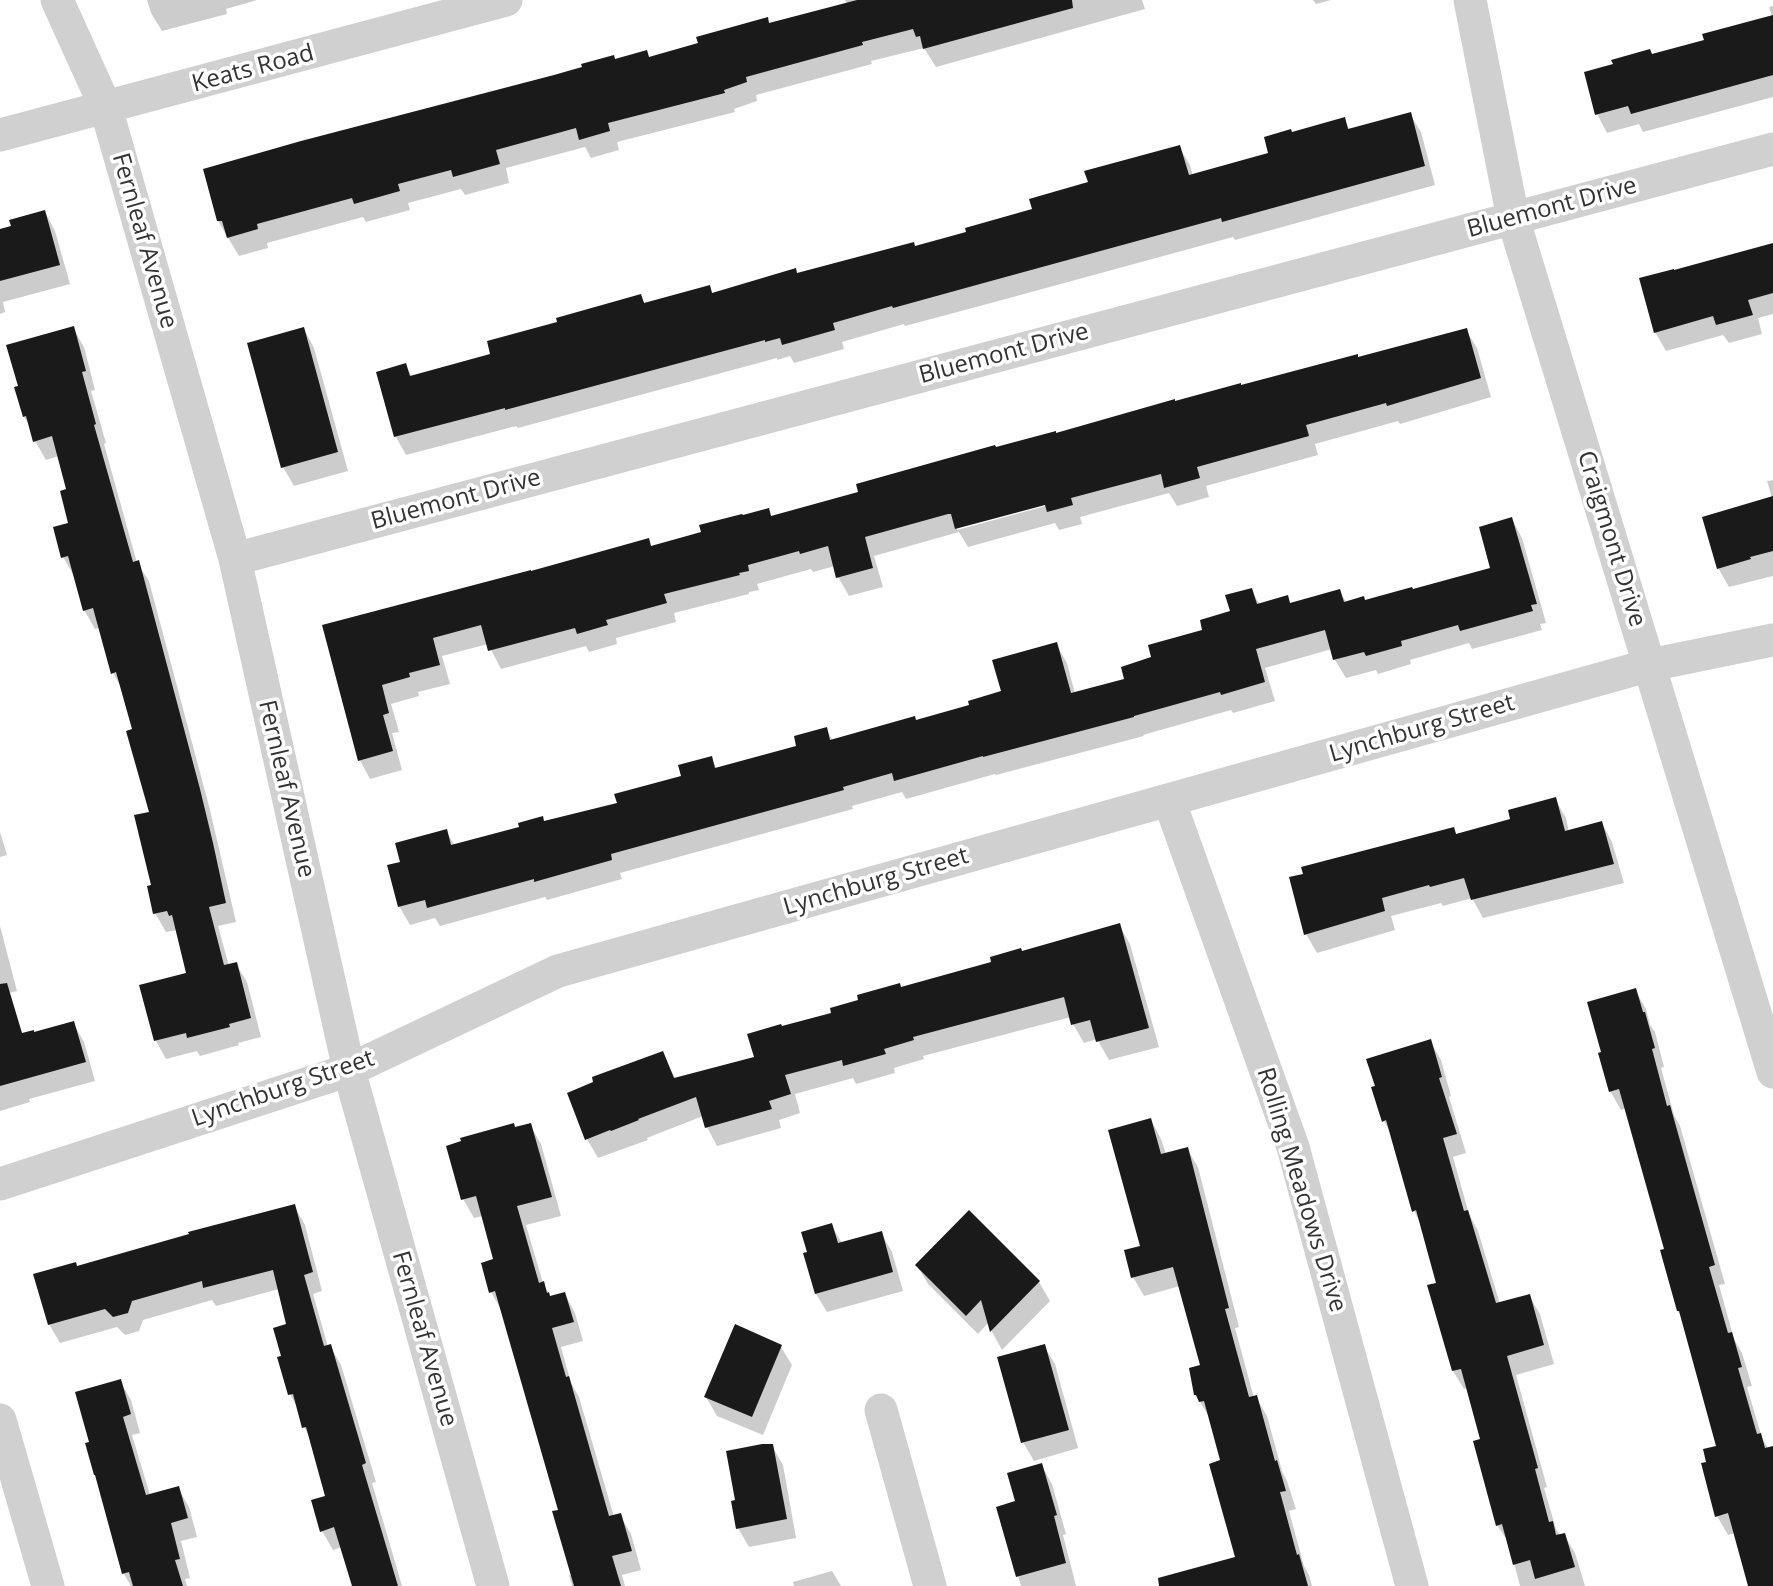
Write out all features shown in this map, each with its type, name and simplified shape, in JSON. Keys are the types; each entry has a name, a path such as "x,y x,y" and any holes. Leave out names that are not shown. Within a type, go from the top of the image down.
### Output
{"street":[{"name":"Fernleaf Avenue","path":"57,0 106,108 235,559 349,1070 493,1586"},
{"name":"Keats Road","path":"0,135 506,0"},
{"name":"Craigmont Drive","path":"1470,0 1513,218 1773,1073"},
{"name":"Bluemont Drive","path":"235,559 1773,149"},
{"name":"Lynchburg Street","path":"0,1184 349,1070 558,971 1650,665 1773,640"},
{"name":"Rolling Meadows Drive","path":"1169,800 1293,1147 1412,1586"},
{"path":"881,1410 930,1586"},
{"path":"0,1420 48,1586"}],"building":[{"path":"857,0 1072,0 1073,8 923,49 920,36 916,37 913,29 862,42 863,45 746,77 747,82 724,90 725,93 608,123 610,131 579,140 576,128 496,150 500,164 453,177 451,170 398,184 400,191 354,204 352,198 257,224 258,229 227,238 222,221 217,221 203,169 554,75 614,55 615,59 647,50 649,57 698,43 696,37 768,17 769,23"},
{"path":"1773,15 1773,75 1631,114 1628,106 1595,115 1584,72 1613,64 1611,60 1650,49 1652,54 1704,40 1702,34"},
{"path":"1411,112 1425,166 1222,222 1221,218 893,308 892,306 833,323 835,330 782,345 780,338 765,340 394,437 376,372 406,363 410,376 490,354 487,341 557,322 556,318 641,294 644,303 710,285 712,293 796,268 797,273 914,242 915,246 966,232 965,228 1032,209 1029,199 1088,182 1084,171 1180,145 1189,175 1268,153 1264,137 1291,129 1292,132 1345,117 1348,129"},
{"path":"45,210 60,265 0,281 0,229 11,226 9,220"},
{"path":"1773,243 1773,293 1748,300 1753,315 1716,325 1713,316 1654,333 1639,278"},
{"path":"74,326 86,371 82,372 96,424 94,425 133,562 139,560 213,843 226,903 209,907 224,965 237,962 251,1018 229,1024 230,1027 187,1038 186,1033 154,1041 139,985 186,973 172,915 169,916 167,911 153,914 147,886 151,885 134,815 149,812 126,731 132,729 116,672 111,674 93,608 83,611 68,556 61,558 53,527 68,523 60,491 66,489 52,436 33,442 14,387 18,386 6,345"},
{"path":"304,327 338,452 281,468 247,343"},
{"path":"1467,328 1481,378 1387,406 1386,403 1306,425 1309,436 1197,467 1200,478 1164,488 1161,474 1071,498 1073,505 1047,512 1045,505 955,529 951,514 948,514 865,537 873,568 836,578 828,546 800,554 799,551 748,565 749,571 739,573 740,575 664,594 667,603 606,620 608,625 577,634 575,628 488,651 481,625 433,638 440,665 409,673 410,677 382,685 389,713 383,715 393,751 358,761 322,625 649,538 651,546 701,532 699,525 742,514 769,508 771,516 858,492 856,484 995,445 996,447 1056,433 1175,399 1241,385 1358,354 1358,357"},
{"path":"1773,496 1773,551 1717,569 1702,517"},
{"path":"1512,517 1537,604 1531,605 1533,611 1460,631 1458,625 1401,641 1402,646 1366,656 1364,652 1333,660 1325,630 1256,649 1265,682 894,781 892,773 843,787 844,790 611,854 612,860 534,882 534,879 427,908 425,900 398,907 387,865 400,862 395,843 447,829 451,845 519,827 518,823 543,816 544,821 617,803 614,794 681,776 678,765 712,756 715,768 796,746 794,736 827,727 830,740 915,716 916,720 969,705 968,701 1001,691 992,660 1057,642 1071,693 1124,679 1121,667 1151,657 1148,645 1202,630 1200,620 1230,611 1225,595 1252,588 1257,604 1288,595 1290,603 1340,589 1344,602 1364,596 1365,600 1412,587 1413,589 1490,568 1479,527"},
{"path":"1556,797 1565,831 1602,821 1614,864 1471,900 1464,878 1430,887 1429,885 1382,898 1385,911 1304,935 1289,877 1303,874 1301,867 1454,827 1456,834 1510,819 1508,810"},
{"path":"1120,923 1149,1028 1096,1042 1090,1020 1071,1025 1064,997 913,1037 914,1040 884,1049 886,1054 843,1066 842,1060 785,1075 791,1094 769,1101 772,1109 705,1128 696,1097 585,1140 567,1093 593,1082 592,1077 663,1051 674,1078 754,1057 747,1034 831,1013 830,1008 858,1000 857,995 900,983 901,987 991,962 990,957 1021,948 1022,951"},
{"path":"7,983 22,1033 74,1021 86,1062 0,1086 0,984"},
{"path":"1636,988 1655,1048 1652,1049 1667,1106 1670,1105 1715,1265 1709,1267 1728,1333 1732,1332 1742,1367 1738,1368 1757,1434 1761,1433 1765,1448 1773,1446 1773,1586 1748,1586 1728,1513 1715,1517 1701,1463 1706,1462 1703,1449 1716,1446 1660,1250 1664,1249 1619,1089 1609,1092 1598,1053 1601,1052 1587,1002"},
{"path":"1431,1039 1442,1077 1439,1078 1457,1134 1443,1138 1464,1211 1468,1210 1496,1303 1530,1294 1544,1345 1507,1356 1538,1468 1535,1469 1549,1522 1553,1521 1556,1535 1565,1533 1575,1567 1535,1579 1530,1560 1513,1565 1502,1524 1496,1526 1473,1441 1480,1439 1461,1369 1452,1371 1427,1285 1436,1283 1416,1210 1412,1212 1386,1120 1382,1122 1371,1087 1375,1086 1366,1059"},
{"path":"1151,1118 1161,1154 1188,1147 1229,1308 1225,1309 1249,1397 1257,1395 1286,1491 1280,1492 1308,1586 1159,1586 1158,1578 1235,1557 1209,1464 1220,1460 1204,1401 1199,1402 1194,1395 1189,1368 1200,1365 1173,1267 1131,1278 1124,1250 1140,1246 1108,1130"},
{"path":"514,1123 515,1127 531,1123 552,1197 517,1206 539,1283 544,1281 550,1296 565,1292 574,1322 552,1328 566,1377 569,1376 609,1516 621,1513 632,1551 612,1556 621,1586 574,1586 552,1511 558,1510 495,1291 489,1293 481,1263 493,1259 476,1196 461,1200 446,1146 461,1141 460,1138"},
{"path":"295,1204 313,1272 304,1275 324,1346 331,1344 366,1463 362,1465 398,1586 352,1586 334,1527 320,1532 311,1500 325,1496 306,1427 302,1428 293,1394 288,1395 277,1357 281,1356 273,1328 286,1324 273,1270 203,1288 202,1281 132,1301 128,1313 113,1317 105,1309 48,1325 33,1274 76,1262 77,1266 189,1234 188,1232"},
{"path":"969,1210 1040,1281 990,1332 981,1300 966,1316 915,1265"},
{"path":"832,1223 838,1243 882,1231 893,1272 815,1294 803,1253 807,1252 801,1232"},
{"path":"735,1324 782,1345 752,1417 704,1397"},
{"path":"1045,1344 1069,1430 1021,1443 997,1357"},
{"path":"121,1379 131,1414 123,1417 146,1495 179,1486 188,1518 171,1523 180,1559 175,1560 183,1586 133,1586 129,1572 122,1574 85,1443 89,1442 75,1392"},
{"path":"773,1444 787,1519 736,1529 731,1501 735,1500 726,1451"},
{"path":"1042,1463 1057,1515 1054,1516 1066,1563 1016,1577 996,1507 1015,1501 1007,1473"}]}
